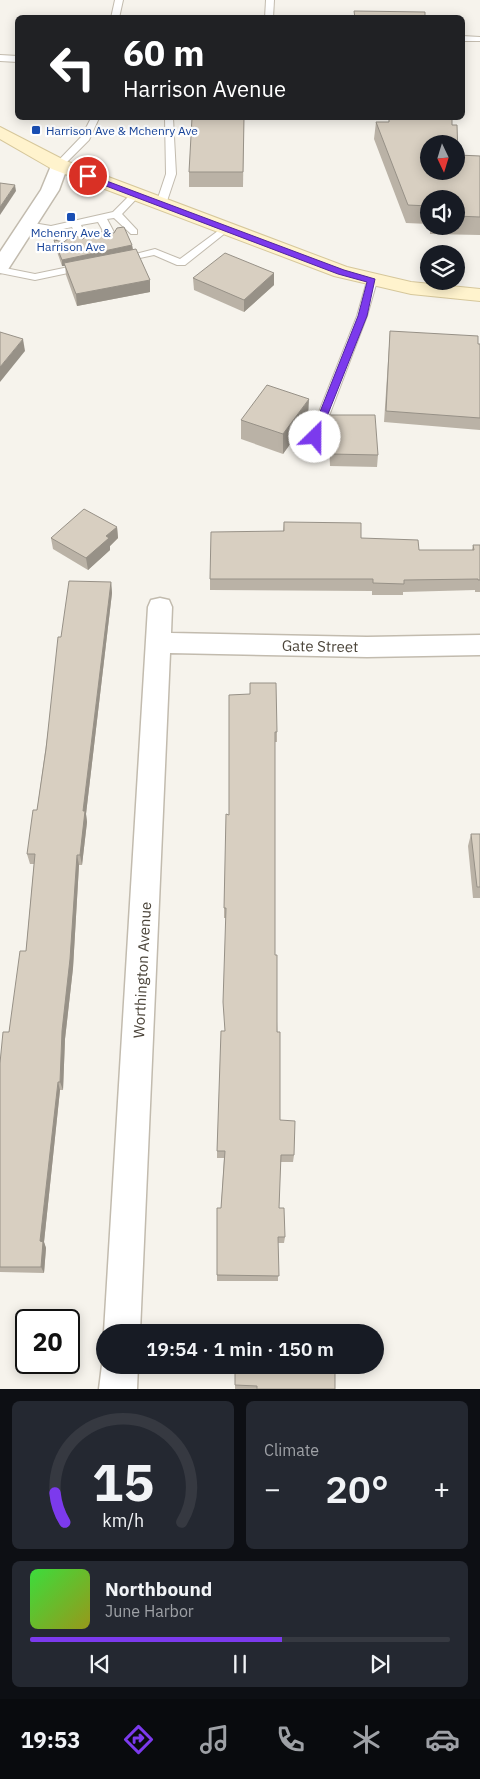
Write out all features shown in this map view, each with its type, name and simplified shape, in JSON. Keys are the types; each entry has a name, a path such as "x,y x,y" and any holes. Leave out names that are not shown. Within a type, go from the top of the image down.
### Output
{"main road":[{"path":"0,132 59,165 341,272 372,281 412,288 480,295"}],"street":[{"path":"0,268 50,190 59,165"},
{"name":"Worthington Avenue","path":"122,1324 160,643 160,607"},
{"name":"Gate Street","path":"160,643 367,647 480,646"},
{"path":"118,1389 119,1374"}],"lane":[{"path":"116,15 119,0"},
{"path":"269,15 270,0"},
{"path":"465,38 480,39"},
{"path":"0,58 15,59"},
{"path":"59,165 78,147 90,132 94,120"},
{"path":"161,204 171,174 169,120"},
{"path":"27,225 57,228 116,214 136,194"},
{"path":"116,214 134,232"},
{"path":"101,218 111,236"},
{"path":"76,224 84,241"},
{"path":"57,228 64,244"},
{"path":"120,257 153,249 181,263 226,228"},
{"path":"0,268 35,277 72,265 95,264"},
{"path":"315,437 362,316 372,281"}],"building":[{"path":"354,11 425,12 425,15 355,15"},
{"path":"192,120 244,120 243,172 189,172"},
{"path":"389,120 452,120 452,125 457,125 457,135 420,135 420,180 465,180 465,155 480,156 480,217 465,216 465,190 420,190 420,206 408,205 376,122 389,122"},
{"path":"0,183 15,185 0,207"},
{"path":"124,227 132,245 62,260 54,240 64,242 70,237 76,236 83,239 89,233 104,231 106,233 114,233 117,228"},
{"path":"136,249 150,280 76,294 64,263"},
{"path":"225,253 274,273 244,300 193,278"},
{"path":"390,331 478,336 478,344 480,344 480,418 386,411"},
{"path":"0,332 23,339 0,367"},
{"path":"267,385 309,399 283,434 241,420"},
{"path":"329,415 375,415 378,455 331,454"},
{"path":"84,509 117,527 106,536 109,538 86,558 51,538"},
{"path":"284,522 361,523 361,538 418,540 419,550 474,550 473,545 480,545 480,580 404,580 404,584 373,583 373,579 210,579 211,532 284,531"},
{"path":"69,581 111,582 83,811 85,811 80,855 77,855 70,959 62,1031 60,1082 58,1082 40,1241 43,1242 41,1267 0,1267 0,1063 3,1032 9,1032 20,951 26,951 35,854 27,854 33,810 37,810 46,749 58,637 61,637"},
{"path":"250,683 276,683 275,955 277,955 277,1032 280,1032 280,1120 295,1121 294,1155 281,1155 279,1208 284,1208 285,1237 278,1237 279,1276 217,1275 217,1208 221,1208 225,1151 217,1151 221,1031 225,1031 223,1002 226,908 224,908 226,814 229,815 229,695 250,694"},
{"path":"471,834 480,834 480,887 477,887"},
{"path":"235,1374 335,1374 335,1389 257,1389 257,1386 235,1385"}],"place":[{"name":"Harrison Ave & Mchenry Ave","path":"36,130"},
{"name":"Mchenry Ave & Harrison Ave","path":"71,217"}],"route":[{"path":"88,176 341,272 372,281 362,316 315,437"}]}
